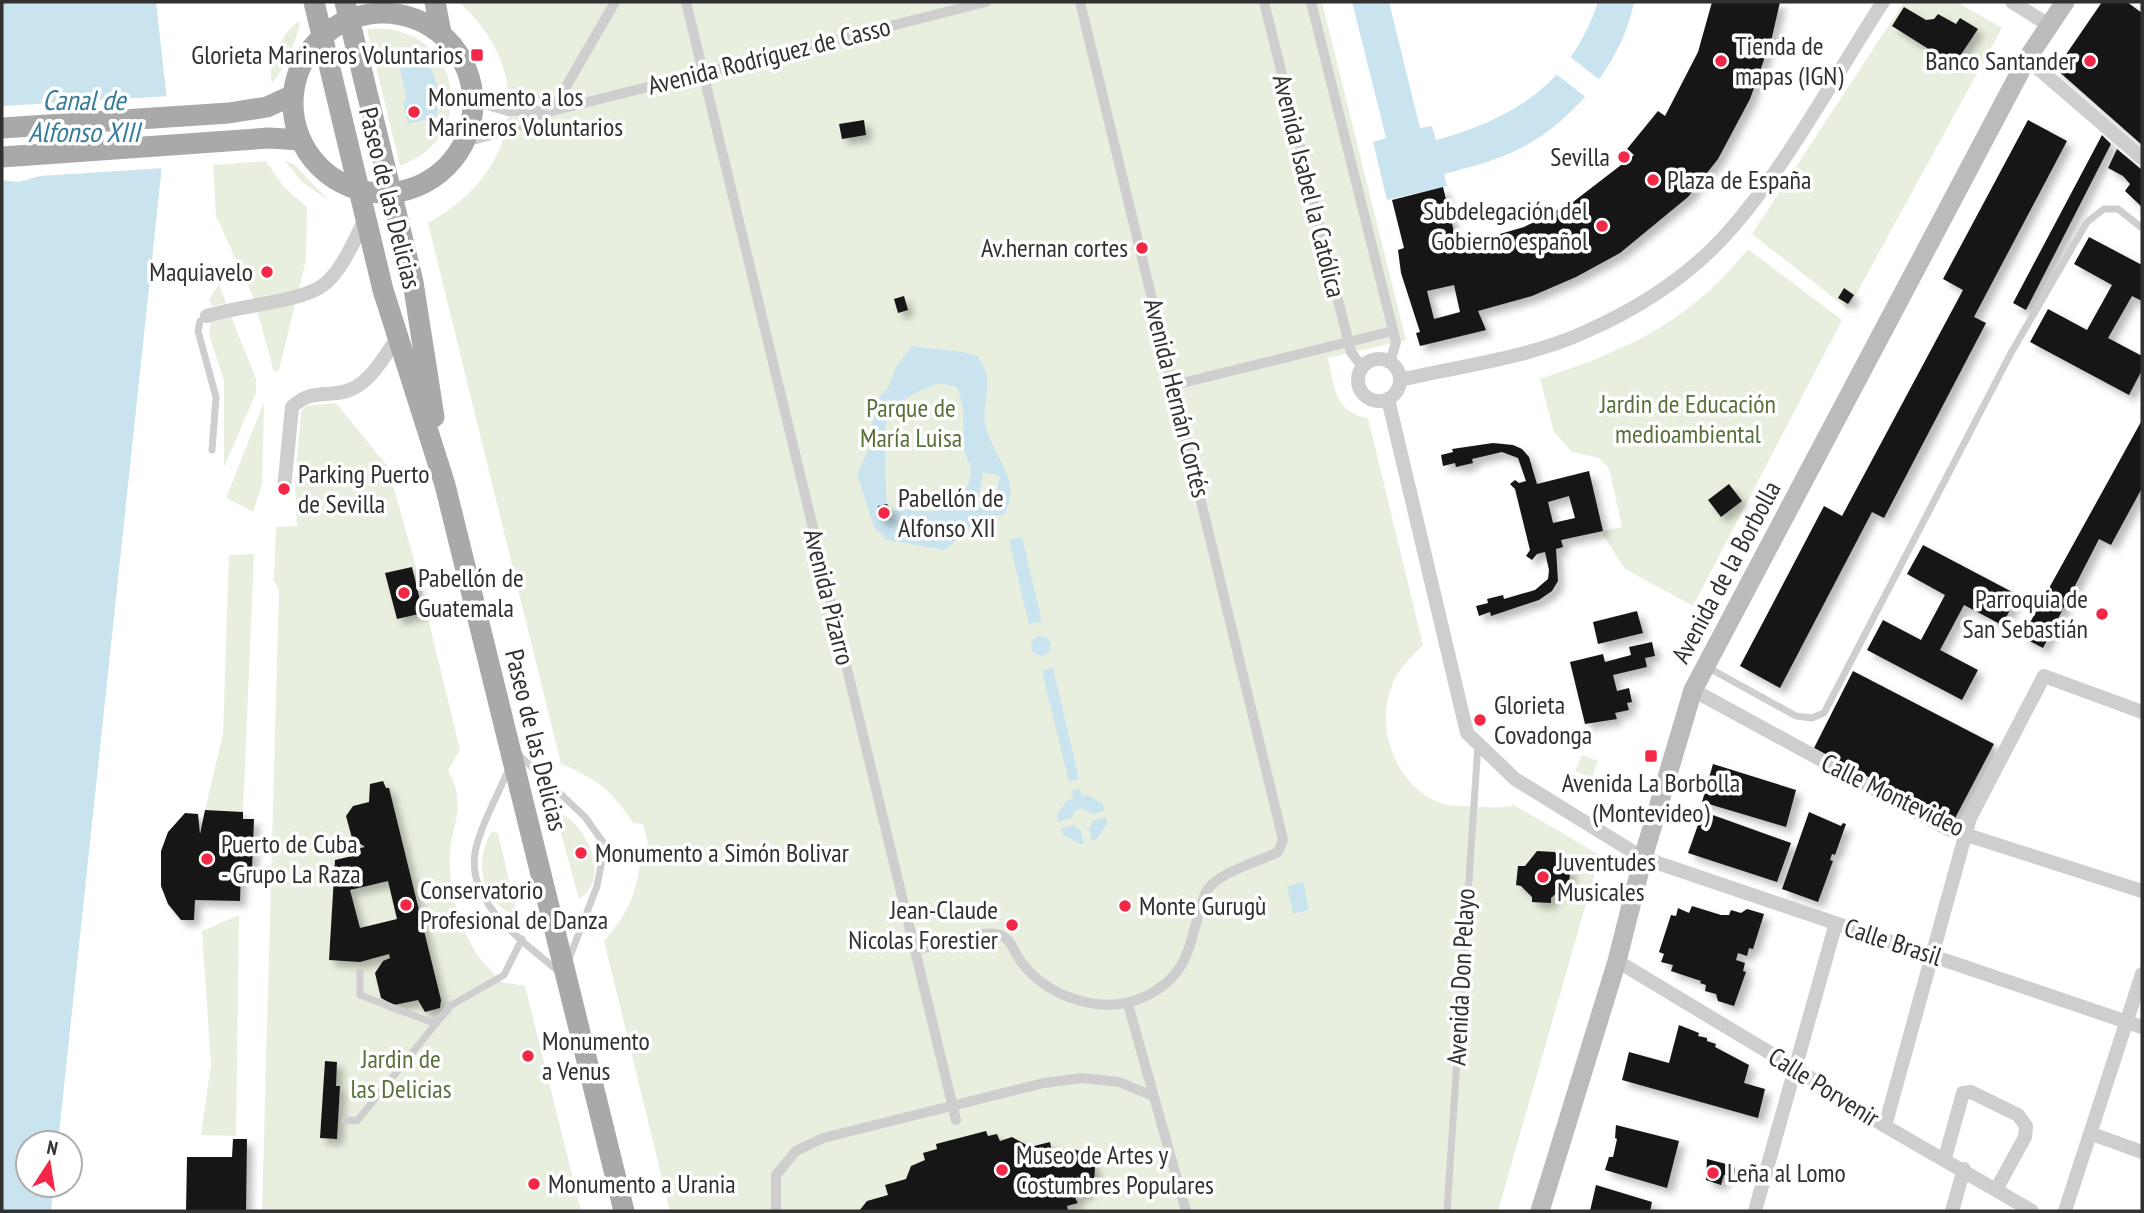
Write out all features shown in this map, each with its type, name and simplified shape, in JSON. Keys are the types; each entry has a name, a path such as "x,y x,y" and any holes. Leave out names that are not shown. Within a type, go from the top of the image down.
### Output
{"main road":[{"name":"Paseo de las Delicias","path":"314,2 383,290 445,485 624,1211"},
{"path":"435,2 440,33"},
{"name":"Avenida de la Borbolla","path":"1539,1211 1617,961 1643,858 1693,690 2027,59 2065,2"},
{"path":"385,7 411,17 440,33 464,62 474,101 465,142 452,162 434,177 412,188 389,193 361,190 325,172 301,140 294,118 293,95 298,73 307,54 347,10 385,7"},
{"name":"Paseo de las Delicias","path":"347,10 389,193 413,282 445,485"},
{"path":"2,128 256,109 293,95"},
{"path":"2,157 262,139 301,140"}],"street":[{"path":"465,142 506,131 552,111 615,2"},
{"name":"Avenida Pizarro","path":"686,2 956,1120"},
{"name":"Avenida Rodríguez de Casso","path":"552,111 986,2"},
{"name":"Avenida Hernán Cortés","path":"1080,2 1283,840 1278,852 1229,872 1205,893 1196,935 1178,969 1149,994 1128,1004"},
{"name":"Avenida Isabel la Católica","path":"1264,2 1348,342 1351,352 1363,368"},
{"name":"Avenida Isabel la Católica","path":"1311,2 1396,342 1390,363"},
{"path":"1400,380 1501,357 1584,333 1640,303 1684,273 1720,242 1749,206 1883,2"},
{"path":"2012,2 2049,25"},
{"path":"2027,59 2142,158"},
{"path":"474,101 508,111 552,111"},
{"path":"207,316 236,306 298,295 321,286 344,258 367,216"},
{"path":"1174,385 1393,331"},
{"path":"284,489 292,407 313,393 333,394 355,388 374,371 398,337"},
{"path":"1376,360 1395,367 1400,380 1396,391 1388,399 1374,401 1363,393 1358,380 1363,368 1376,360"},
{"path":"1388,399 1467,733 1478,744"},
{"path":"1885,1126 1970,818 2044,676 2142,712"},
{"name":"Calle Montevideo","path":"1693,690 1948,829 2142,891"},
{"name":"Calle Brasil","path":"1478,744 1515,779 1643,858 2142,1027"},
{"path":"1755,1211 1836,923"},
{"path":"916,950 986,933 1000,934 1014,946 1021,963 1055,990 1077,1000 1105,1005 1128,1004 1186,1211"},
{"name":"Calle Porvenir","path":"1617,961 1795,1068 1885,1126 1997,1188 2032,1211"},
{"path":"2065,1211 2142,974"},
{"path":"776,1211 775,1175 796,1151 823,1138 1044,1083 1083,1078 1119,1082 1153,1096"},
{"path":"1945,1158 1963,1093 1971,1092 2018,1115 2026,1126 2025,1138 1997,1188"},
{"path":"2092,1134 2142,1152"},
{"path":"1952,1211 1964,1169"}],"lane":[{"path":"1707,666 1796,716 1812,718 1824,713 2011,353 2087,222 2104,208 2118,209 2142,228"},
{"path":"207,316 200,321 198,331 216,397 212,450"},
{"name":"Avenida Don Pelayo","path":"1447,1211 1478,744"},
{"path":"510,753 585,817 605,845 597,886 565,974 522,939 479,892 473,864 476,846 510,753"},
{"path":"345,1120 357,1121 450,1006 504,975 522,939"},
{"path":"360,971 360,995 436,1024"}],"green space":[{"name":"Parque de María Luisa","path":"459,2 1322,2 1406,340 1328,358 1342,404 1357,415 1368,418 1423,645 1400,670 1391,688 1386,722 1394,757 1414,786 1428,797 1450,805 1514,805 1600,855 1498,1211 670,1211 604,941 620,921 630,901 641,855 650,851 643,824 633,823 603,787 561,764 428,223 459,202 483,178 499,150 508,121 508,90 500,60 484,30"},
{"path":"1904,2 1957,2 2002,28 1848,309 1752,234"},
{"path":"300,21 289,54 272,83 272,67 278,48 288,31"},
{"path":"367,29 398,31 422,42 440,60 450,82 451,106 444,130 427,151 400,166"},
{"path":"284,160 295,165 329,201 302,182"},
{"path":"266,161 283,186 307,207 306,260 279,370 274,372 254,299 216,216 213,165"},
{"name":"Jardin de Educación medioambiental","path":"1748,249 1842,320 1693,606 1625,569 1603,535 1603,531 1622,527 1609,468 1599,458 1572,452 1554,432 1540,379 1601,357 1654,331 1702,297"},
{"path":"219,284 226,303 212,306 209,299"},
{"path":"230,314 256,379 256,393 224,467 224,380 209,335 210,324 216,318"},
{"path":"264,402 262,484 253,512 226,498"},
{"name":"Jardin de las Delicias","path":"336,403 388,467 414,560 460,750 448,770 458,803 450,854 451,877 458,912 466,934 481,959 502,982 525,986 581,1211 262,1211 279,589 274,581 276,527 297,526 295,483 301,411 306,406"},
{"path":"254,554 243,812 205,810 223,734 229,555"},
{"path":"1582,755 1598,761 1592,778 1575,771"},
{"path":"562,814 580,830 592,854 595,867 589,890 579,899 557,819"},
{"path":"492,831 498,833 516,910 513,915 493,899 483,878 483,854"},
{"path":"239,915 236,1136 201,1135 211,1064 202,931"}],"water":[{"name":"Canal de Alfonso XIII","path":"2,2 156,2 168,109 59,1129 14,1129 14,1199 52,1199 51,1211 2,1211"},
{"path":"1352,2 1389,2 1420,128 1432,126 1436,140 1491,121 1536,93 1556,75 1572,55 1587,30 1598,2 1634,2 1619,46 1607,67 1593,87 1559,122 1512,153 1444,174 1447,186 1387,200 1373,142 1386,138"},
{"path":"422,57 432,71 437,85 436,117 408,124 403,101 407,100 398,62"},
{"path":"912,346 978,356 987,376 985,424 1009,480 1009,502 1004,514 979,520 945,550 887,540 874,527 857,474 870,447 874,402 888,388 896,367","holes":["940,383 957,387 960,395 963,448 970,465 970,480 958,499 940,510 892,511 887,504 887,421 895,407 917,392","983,472 1000,476 993,510 977,506"]},
{"path":"1022,537 1042,621 1029,624 1009,540"},
{"path":"1041,636 1048,639 1051,646 1048,653 1041,656 1034,653 1031,646 1034,639"},
{"path":"1053,668 1079,779 1069,782 1042,671"},
{"path":"1080,789 1082,796 1087,795 1103,804 1104,811 1092,814 1082,808 1075,811 1072,818 1058,822 1057,814 1068,800 1073,799 1072,791"},
{"path":"1106,817 1107,824 1096,840 1091,840 1089,828 1094,820"},
{"path":"1074,825 1081,831 1084,843 1080,844 1063,835 1062,828"},
{"path":"1303,882 1309,910 1293,914 1287,886"}],"pier":[{"path":"1569,56 1601,81 1588,99 1555,73"},
{"path":"170,96 172,109 164,168 40,176 19,182 2,180 2,106"}],"building":[{"name":"Plaza de España","path":"1712,2 1780,2 1772,37 1750,99 1718,159 1688,197 1620,253 1576,277 1532,296 1478,311 1486,330 1420,346 1416,333 1420,332 1401,273 1398,250 1404,248 1392,200 1443,187 1455,236 1460,234 1462,245 1524,227 1573,202 1634,155 1627,149 1658,111 1665,116 1698,52","holes":["1454,285 1460,312 1434,319 1427,291"]},
{"path":"2102,2 2127,2 2142,13 2142,145 2056,69"},
{"path":"1904,7 1926,20 1934,19 1938,14 1956,24 1960,18 1978,29 1954,65 1892,26"},
{"path":"864,120 866,135 842,139 839,124"},
{"path":"2028,120 2067,141 1974,317 1986,323 1884,518 1872,512 1780,688 1740,666 1824,506 1842,516 1963,290 1943,279"},
{"path":"2102,135 2111,144 2026,310 2013,303"},
{"path":"2117,149 2142,170 2142,207 2125,191 2130,184 2123,176 2108,168"},
{"path":"2089,237 2142,265 2142,301 2132,296 2108,338 2142,356 2142,370 2129,395 2030,342 2048,309 2087,330 2112,285 2074,264"},
{"path":"1844,288 1854,295 1848,304 1838,298"},
{"path":"904,296 908,310 898,313 894,299"},
{"path":"2142,420 2142,488 2111,545 2099,539 2043,648 2022,637"},
{"path":"1493,443 1513,445 1522,449 1529,457 1537,484 1589,471 1603,531 1561,540 1563,547 1556,549 1558,581 1552,591 1539,600 1491,616 1490,612 1479,616 1476,606 1488,603 1487,599 1503,595 1504,599 1535,590 1548,579 1549,570 1545,552 1537,554 1532,560 1526,556 1530,550 1515,489 1510,484 1515,480 1519,483 1526,481 1518,458 1502,452 1472,459 1473,463 1456,467 1455,463 1443,466 1441,455 1453,452 1452,449","holes":["1569,496 1575,518 1553,523 1548,502"]},
{"path":"1729,484 1742,501 1721,517 1708,500"},
{"name":"Pabellón de Alfonso XII","path":"887,504 892,511 890,519 882,521 877,515 878,506"},
{"path":"1923,545 2018,595 2002,625 1964,605 1940,650 1978,670 1962,700 1867,650 1883,620 1921,640 1945,595 1907,574"},
{"name":"Pabellón de Guatemala","path":"412,567 423,613 397,619 385,573"},
{"path":"1637,611 1643,633 1598,644 1593,622"},
{"path":"1652,642 1655,656 1645,658 1647,667 1613,675 1617,691 1629,688 1632,702 1627,703 1629,710 1615,713 1617,719 1585,724 1570,662 1603,654 1605,662 1631,655 1629,647"},
{"path":"1853,671 1994,744 1953,822 1814,748"},
{"path":"1713,764 1796,790 1786,827 1702,802"},
{"name":"Conservatorio Profesional de Danza","path":"383,781 386,788 389,788 441,1000 440,1008 425,1012 418,1000 394,1005 381,998 375,973 383,961 390,958 389,954 360,962 329,960 335,860 361,854 360,848 365,847 352,838 346,816 353,806 369,802 370,784","holes":["388,881 397,919 360,928 350,890"]},
{"path":"205,810 243,812 243,819 254,819 252,869 241,869 240,901 195,900 194,920 181,920 168,904 161,886 161,851 168,832 185,813 198,814 200,834"},
{"path":"1809,812 1841,826 1846,824 1835,855 1832,854 1830,860 1833,861 1818,902 1782,889"},
{"path":"1710,814 1791,843 1777,882 1688,853 1699,822 1706,825"},
{"name":"Juventudes Musicales","path":"1537,851 1555,852 1563,867 1570,868 1569,888 1562,888 1551,898 1551,903 1532,902 1532,897 1521,886 1516,885 1518,866 1525,866"},
{"path":"1692,906 1721,915 1729,915 1731,910 1741,913 1747,909 1764,914 1753,949 1749,948 1747,956 1738,953 1736,960 1745,963 1743,971 1746,972 1734,1006 1718,1001 1716,994 1705,991 1706,985 1700,983 1701,981 1671,971 1673,965 1661,962 1664,954 1659,952 1671,915 1676,916 1678,908 1689,913"},
{"path":"1679,1025 1699,1033 1698,1036 1716,1044 1715,1047 1749,1065 1744,1083 1765,1089 1758,1118 1622,1080 1629,1052 1669,1063"},
{"path":"325,1061 337,1062 336,1086 340,1086 337,1139 320,1138"},
{"path":"1616,1125 1679,1141 1667,1188 1605,1170 1609,1157 1613,1157 1617,1139"},
{"name":"Museo de Artes y Costumbres Populares","path":"986,1131 988,1136 997,1134 1000,1141 1012,1137 1030,1147 1050,1142 1052,1152 1068,1148 1084,1152 1095,1167 1094,1183 1087,1192 1075,1198 1078,1203 1067,1206 1068,1211 859,1211 867,1201 888,1195 885,1185 906,1179 911,1166 925,1160 923,1153 937,1149 936,1144"},
{"path":"233,1139 247,1139 246,1211 186,1211 187,1157 232,1157"},
{"path":"1707,1159 1734,1166 1735,1175 1724,1175 1721,1185 1706,1180"},
{"path":"1596,1185 1652,1202 1650,1211 1590,1211"}],"place":[{"name":"Glorieta Marineros Voluntarios","path":"477,55"},
{"name":"Tienda de mapas (IGN)","path":"1721,61"},
{"name":"Banco Santander","path":"2090,61"},
{"name":"Monumento a los Marineros Voluntarios","path":"414,112"},
{"name":"Sevilla","path":"1624,157"},
{"name":"Plaza de España","path":"1653,180"},
{"name":"Subdelegación del Gobierno español","path":"1602,226"},
{"name":"Av.hernan cortes","path":"1142,248"},
{"name":"Maquiavelo","path":"267,272"},
{"name":"Parking Puerto de Sevilla","path":"284,489"},
{"name":"Pabellón de Alfonso XII","path":"884,513"},
{"name":"Pabellón de Guatemala","path":"404,593"},
{"name":"Parroquia de San Sebastián","path":"2102,614"},
{"name":"Glorieta Covadonga","path":"1480,720"},
{"name":"Avenida La Borbolla (Montevideo)","path":"1651,756"},
{"name":"Monumento a Simón Bolivar","path":"581,853"},
{"name":"Puerto de Cuba - Grupo La Raza","path":"207,859"},
{"name":"Juventudes Musicales","path":"1543,877"},
{"name":"Conservatorio Profesional de Danza","path":"406,905"},
{"name":"Monte Gurugù","path":"1125,906"},
{"name":"Jean-Claude Nicolas Forestier","path":"1012,925"},
{"name":"Monumento a Venus","path":"528,1056"},
{"name":"Museo de Artes y Costumbres Populares","path":"1002,1170"},
{"name":"Leña al Lomo","path":"1713,1173"},
{"name":"Monumento a Urania","path":"534,1184"}]}
